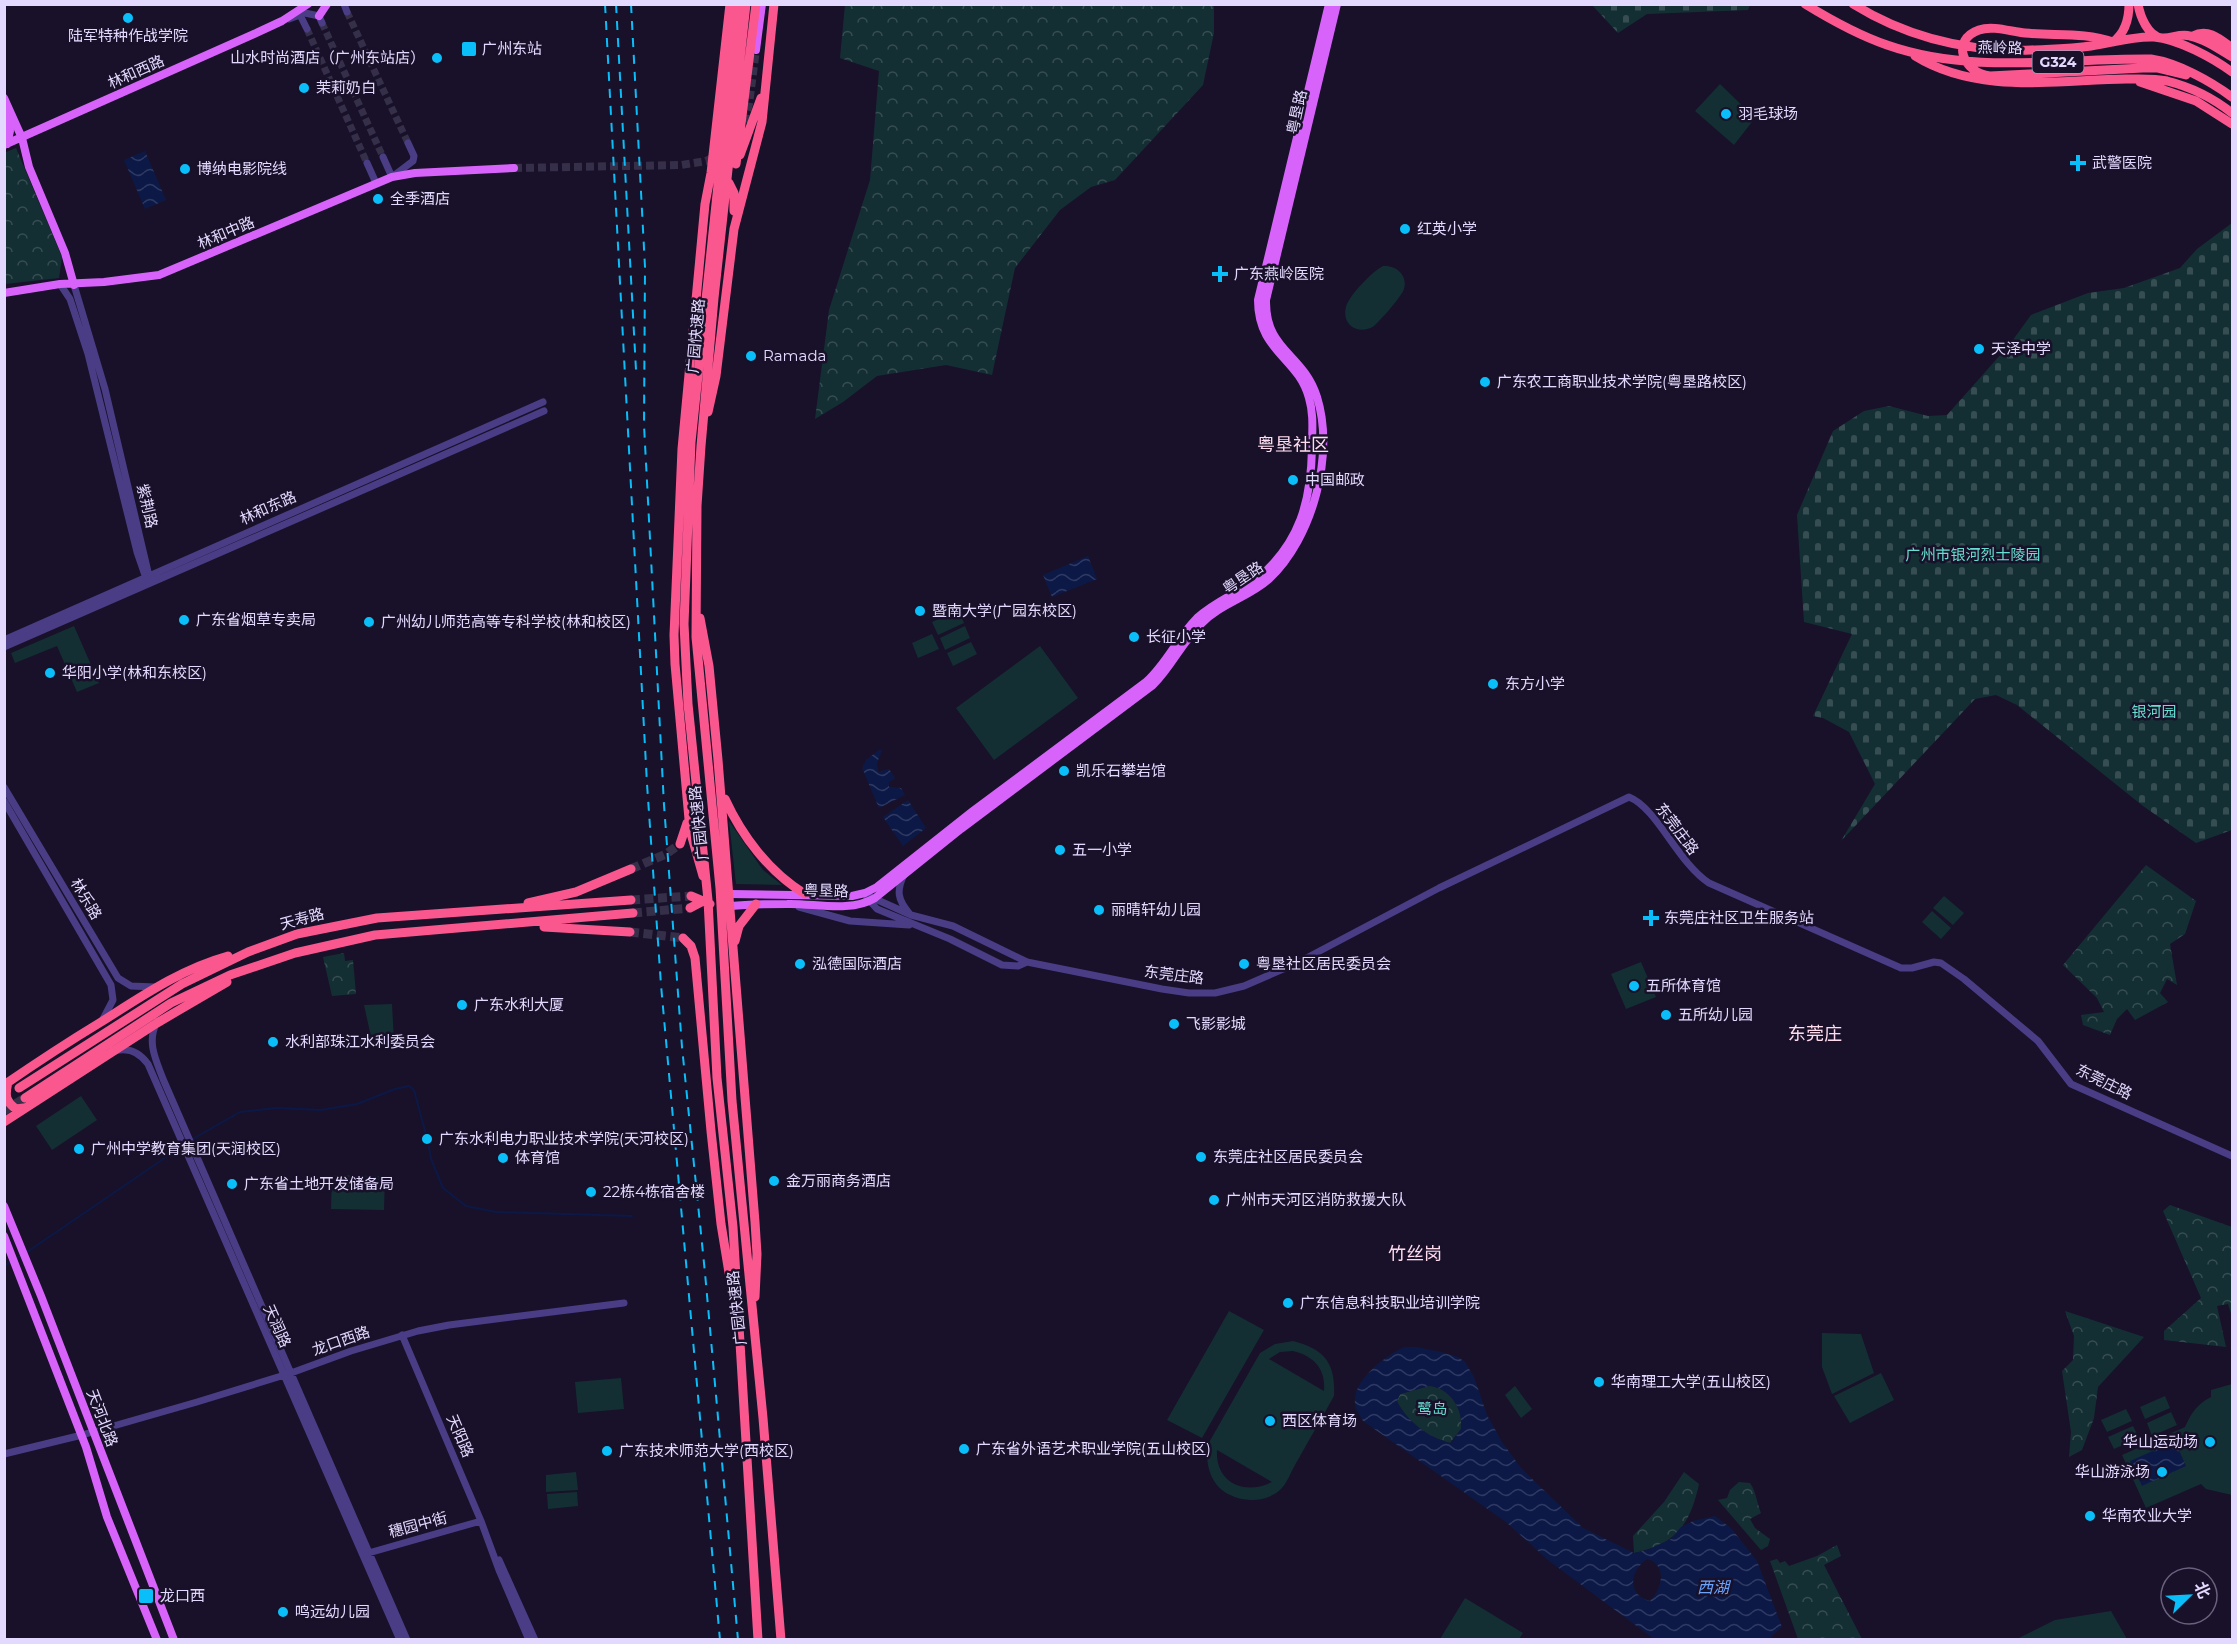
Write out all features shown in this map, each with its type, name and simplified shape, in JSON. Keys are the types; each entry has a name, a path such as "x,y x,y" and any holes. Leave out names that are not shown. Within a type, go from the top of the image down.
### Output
{"highway":[{"path":"730,4 711,173 705,204 681,469 675,605 675,664 688,815 698,864 714,894 731,906"},
{"name":"广园快速路","path":"737,4 710,298 697,506 697,667 720,879 730,1074 781,1640"},
{"name":"广园快速路","path":"746,4 689,464 684,637 691,732 707,883 715,1054 733,1227 759,1640"},
{"path":"736,164 756,4"},
{"path":"734,228 758,144 774,4"},
{"name":"燕岭路","path":"1805,4 1861,34 1910,52 1953,61 1996,64 2151,58 2173,64 2232,97"},
{"name":"燕岭路","path":"1853,4 1878,19 1909,32 1936,41 1974,48 2032,50 2090,46 2138,38 2161,38 2206,56 2232,72"},
{"path":"2128,4 2124,28 2121,35 2113,42 2101,38 1985,28 1973,33 1965,42 1964,60 1971,70 1983,76 2157,68 2203,80"},
{"path":"2138,4 2147,27 2161,38 2184,34 2193,36 2232,57"},
{"path":"2193,36 2200,32 2210,34 2232,48"},
{"path":"1910,52 1937,68 1987,81 2153,78 2184,86 2214,100 2232,113"},
{"path":"2126,79 2162,88 2196,101 2232,124"},
{"path":"711,173 726,177 736,164 747,140 765,85"},
{"path":"703,425 712,400 716,376 734,228 734,193 729,183 719,186 705,204"},
{"path":"681,469 685,565"},
{"path":"696,599 709,666 731,906 757,1254 753,1317"},
{"path":"721,791 745,834 771,869 784,881 805,894"},
{"path":"688,815 697,825 704,827 712,826 723,815"},
{"path":"680,844 685,833 688,815"},
{"path":"727,861 722,880 714,894 690,908 731,906"},
{"path":"504,909 576,892 631,869"},
{"path":"730,894 691,896 713,907 725,928 733,952"},
{"name":"天寿路","path":"19,1088 165,993 248,952 297,934 377,918 631,900"},
{"path":"733,952 739,926 756,904"},
{"name":"天寿路","path":"25,1103 171,1003 201,987 281,957 375,935 506,926 633,913"},
{"path":"417,915 418,932"},
{"path":"506,926 630,932"},
{"path":"683,938 691,946 695,958 722,1224 730,1283 738,1317"},
{"path":"248,952 215,960 168,981 101,1022 6,1084 5,1094 8,1102 16,1109 250,969"},
{"path":"697,994 707,977 718,972 729,978 736,993"},
{"path":"702,1044 708,1032 721,1026 732,1030 740,1042"},
{"path":"4,1122 25,1103"}],"main road":[{"name":"林和西路","path":"6,145 282,21 308,4"},
{"path":"321,20 327,4"},
{"path":"756,50 762,4"},
{"name":"粤垦路","path":"730,894 805,894 870,898 902,868 982,804 1146,682 1165,663 1198,617 1256,579 1276,560 1296,531 1310,490 1312,409 1302,380 1266,336 1258,313 1258,300 1329,4"},
{"name":"粤垦路","path":"731,906 788,904 848,906 870,898 904,875 961,829 1153,685 1167,671 1201,623 1213,613 1269,579 1293,551 1312,511 1321,467 1322,437 1318,400 1307,374 1277,343 1270,331 1265,316 1266,300 1337,4"},
{"name":"紫荆路","path":"4,98 22,138 30,167 65,253 74,285"},
{"path":"4,116 10,131 6,145"},
{"name":"林和中路","path":"4,293 60,284 74,285 159,275 393,177 415,173 514,168"},
{"name":"天河北路","path":"4,1206 174,1640"},
{"name":"天河北路","path":"4,1236 82,1435 107,1516 157,1640"}],"street":[{"path":"282,21 311,13 321,20"},
{"path":"300,15 307,29"},
{"path":"383,157 393,177 412,161 414,156 408,143"},
{"path":"367,163 376,183"},
{"name":"紫荆路","path":"60,284 73,306 88,354 147,579"},
{"name":"紫荆路","path":"74,285 105,389 147,579"},
{"name":"林和东路","path":"4,647 147,579 543,402"},
{"name":"林和东路","path":"4,639 544,411"},
{"name":"林乐路","path":"4,787 118,978 131,986 153,988 168,981"},
{"name":"东莞庄路","path":"870,898 911,915 952,926 1027,962 1177,992 1204,993 1232,989 1297,963 1428,893 1629,797 1642,804 1689,867 1708,883 1901,968 1912,968 1934,962 1941,963 1964,979 2038,1041 2071,1084 2232,1156"},
{"name":"林乐路","path":"4,801 111,985 112,1004 101,1022"},
{"path":"904,875 898,895 911,915"},
{"name":"东莞庄路","path":"870,898 877,909 950,939 1002,965 1018,966 1027,962"},
{"path":"788,904 850,921 916,925"},
{"name":"天润路","path":"157,1023 152,1039 152,1049 186,1143"},
{"name":"天润路","path":"109,1053 119,1049 128,1050 143,1058 153,1075 186,1143 366,1553 407,1640"},
{"name":"龙口西路","path":"4,1454 82,1435 287,1374 402,1335 449,1325 624,1303"},
{"name":"天阳路","path":"402,1335 492,1547 535,1640"},
{"name":"穗园中街","path":"366,1553 481,1521"},
{"name":"天阳路","path":"492,1547 499,1570 529,1640"},
{"name":"天润路","path":"366,1553 400,1640"}],"green space":[{"path":"845,5 1214,5 1214,33 1203,85 1115,180 1091,187 1060,210 1015,268 992,375 946,365 877,376 843,402 815,419 829,310 870,180 879,71 840,58"},
{"path":"1592,5 1750,5 1748,10 1647,14 1618,33"},
{"name":"羽毛球场","path":"1720,84 1755,118 1734,145 1695,111"},
{"path":"16,148 62,257 59,278 5,284 4,153"},
{"name":"广州市银河烈士陵园","path":"2232,223 2232,830 2196,843 2143,806 2017,705 1996,695 1975,699 1841,841 1875,784 1849,732 1823,718 1813,716 1852,634 1804,622 1797,515 1833,431 1864,411 1889,406 1928,416 1947,415 2010,344 2031,315 2088,293 2124,288 2180,268 2197,249"},
{"path":"1383,266 1392,267 1403,275 1404,289 1374,326 1363,330 1352,327 1345,313 1348,302 1362,284"},
{"path":"958,610 964,623 938,635 932,622"},
{"path":"74,626 99,683 77,692 57,646 15,663 11,653"},
{"path":"965,626 970,638 945,650 940,638"},
{"path":"932,634 939,649 918,658 912,643"},
{"path":"971,642 977,654 953,666 947,653"},
{"path":"1040,646 1078,698 994,760 956,708"},
{"path":"729,821 763,870 782,885 736,884"},
{"path":"2146,865 2196,901 2185,934 2170,944 2177,985 2167,979 2160,993 2168,1002 2135,1020 2127,1009 2117,1019 2110,1035 2083,1025 2081,1015 2104,1012 2097,998 2063,965"},
{"path":"1944,896 1964,913 1953,925 1933,908"},
{"path":"1932,911 1951,928 1941,939 1922,922"},
{"path":"344,953 345,961 353,960 356,994 332,996 323,957"},
{"name":"五所体育馆","path":"1641,962 1656,997 1626,1009 1611,974"},
{"path":"392,1004 394,1041 373,1046 364,1005"},
{"path":"81,1096 97,1120 52,1150 36,1126"},
{"path":"332,1175 385,1176 384,1210 331,1209"},
{"path":"2170,1205 2232,1227 2232,1317 2228,1304 2217,1306 2226,1347 2164,1340 2164,1331 2201,1298 2163,1211"},
{"path":"1229,1311 1264,1330 1202,1438 1167,1420"},
{"path":"2065,1311 2144,1337 2098,1387 2094,1418 2082,1450 2069,1457 2071,1432 2062,1371 2073,1360 2074,1336"},
{"path":"1822,1333 1861,1334 1874,1373 1832,1394 1822,1367"},
{"name":"西区体育场","path":"1293,1341 1320,1353 1326,1359 1333,1375 1334,1396 1281,1489 1263,1499 1241,1499 1222,1490 1213,1479 1208,1467 1207,1446 1260,1353 1275,1344","holes":["1293,1351 1313,1360 1321,1370 1324,1391 1269,1359 1280,1352","1217,1450 1272,1482 1252,1488 1234,1484 1221,1471"]},
{"path":"1881,1373 1894,1400 1850,1423 1834,1396"},
{"path":"621,1378 624,1409 578,1413 575,1382"},
{"path":"2232,1384 2232,1495 2206,1489 2201,1484 2146,1508 2122,1455 2185,1427 2195,1409 2211,1397 2211,1390"},
{"name":"鹭岛","path":"1429,1386 1443,1390 1449,1395 1454,1400 1460,1414 1461,1429 1450,1443 1419,1428 1406,1415 1397,1401 1400,1394"},
{"path":"1515,1386 1532,1409 1521,1418 1505,1395"},
{"path":"2165,1396 2170,1408 2145,1419 2140,1407"},
{"path":"2126,1409 2132,1421 2107,1432 2101,1420"},
{"path":"2171,1412 2177,1425 2152,1436 2147,1423"},
{"path":"2133,1426 2139,1438 2114,1449 2108,1437"},
{"path":"576,1472 578,1490 546,1492 546,1475"},
{"path":"1684,1472 1699,1484 1686,1521 1671,1538 1661,1544 1634,1553 1633,1536 1664,1502"},
{"path":"1739,1482 1750,1483 1752,1486 1761,1513 1750,1519 1755,1528 1770,1539 1768,1546 1761,1550 1718,1500 1727,1498 1730,1490"},
{"path":"577,1492 578,1506 548,1509 547,1494"},
{"path":"1837,1545 1841,1556 1824,1565 1862,1639 1798,1639 1770,1561 1777,1559 1780,1563 1785,1561 1789,1566 1817,1556"},
{"path":"1465,1598 1523,1633 1519,1639 1440,1639"},
{"path":"2111,1611 2127,1639 2017,1639 2055,1620"}],"water":[{"path":"145,151 166,200 145,209 124,160"},
{"path":"1088,556 1097,579 1052,597 1043,575"},
{"path":"882,750 877,763 878,772 889,769 895,778 889,782 889,787 901,788 905,795 879,808 862,768 866,760"},
{"path":"908,800 926,828 903,846 883,817"},
{"name":"西湖","path":"1405,1347 1416,1347 1458,1357 1465,1362 1474,1377 1487,1415 1502,1442 1521,1468 1583,1528 1634,1553 1671,1539 1681,1527 1693,1521 1715,1516 1731,1528 1757,1561 1782,1627 1769,1639 1654,1639 1548,1560 1506,1522 1363,1421 1355,1406 1359,1386 1372,1369","holes":["1429,1386 1443,1390 1449,1395 1454,1400 1460,1414 1461,1429 1451,1443 1419,1428 1406,1415 1397,1401 1400,1394","1647,1559 1658,1566 1661,1578 1658,1590 1650,1601 1637,1594 1633,1582 1637,1570"]},
{"path":"2175,1441 2186,1466 2142,1486 2130,1461"}],"waterway":[{"path":"191,1140 240,1112 276,1108 321,1110 357,1104 409,1086 414,1090 431,1159 443,1188 466,1206 496,1212 632,1216"},
{"path":"27,1252 181,1147"},
{"path":"4,1266 22,1255"}],"tunnel":[{"path":"347,12 408,143"},
{"path":"322,23 383,157"},
{"path":"307,29 367,163"},
{"path":"744,122 749,104 756,50"},
{"path":"514,168 681,165 706,161 716,156"},
{"path":"631,869 666,854 680,844"},
{"path":"631,900 691,896"},
{"path":"633,913 690,908"},
{"path":"630,932 683,938"},
{"path":"4,1111 25,1098"}],"railway":[{"path":"605,4 647,784 661,985 720,1640"},
{"path":"616,4 636,370"},
{"path":"631,4 645,267 644,425 664,805 682,1047 738,1640"}],"place":[{"name":"陆军特种作战学院","path":"128,18"},
{"name":"广州东站","path":"469,49"},
{"name":"山水时尚酒店（广州东站店）","path":"437,58"},
{"name":"茉莉奶白","path":"304,88"},
{"name":"羽毛球场","path":"1726,114"},
{"name":"武警医院","path":"2078,163"},
{"name":"博纳电影院线","path":"185,169"},
{"name":"全季酒店","path":"378,199"},
{"name":"红英小学","path":"1405,229"},
{"name":"广东燕岭医院","path":"1220,274"},
{"name":"天泽中学","path":"1979,349"},
{"name":"Ramada","path":"751,356"},
{"name":"广东农工商职业技术学院(粤垦路校区)","path":"1485,382"},
{"name":"中国邮政","path":"1293,480"},
{"name":"暨南大学(广园东校区)","path":"920,611"},
{"name":"广东省烟草专卖局","path":"184,620"},
{"name":"广州幼儿师范高等专科学校(林和校区)","path":"369,622"},
{"name":"长征小学","path":"1134,637"},
{"name":"华阳小学(林和东校区)","path":"50,673"},
{"name":"东方小学","path":"1493,684"},
{"name":"凯乐石攀岩馆","path":"1064,771"},
{"name":"五一小学","path":"1060,850"},
{"name":"丽晴轩幼儿园","path":"1099,910"},
{"name":"东莞庄社区卫生服务站","path":"1651,918"},
{"name":"泓德国际酒店","path":"800,964"},
{"name":"粤垦社区居民委员会","path":"1244,964"},
{"name":"五所体育馆","path":"1634,986"},
{"name":"广东水利大厦","path":"462,1005"},
{"name":"五所幼儿园","path":"1666,1015"},
{"name":"飞影影城","path":"1174,1024"},
{"name":"水利部珠江水利委员会","path":"273,1042"},
{"name":"广东水利电力职业技术学院(天河校区)","path":"427,1139"},
{"name":"广州中学教育集团(天润校区)","path":"79,1149"},
{"name":"东莞庄社区居民委员会","path":"1201,1157"},
{"name":"体育馆","path":"503,1158"},
{"name":"金万丽商务酒店","path":"774,1181"},
{"name":"广东省土地开发储备局","path":"232,1184"},
{"name":"22栋4栋宿舍楼","path":"591,1192"},
{"name":"广州市天河区消防救援大队","path":"1214,1200"},
{"name":"广东信息科技职业培训学院","path":"1288,1303"},
{"name":"华南理工大学(五山校区)","path":"1599,1382"},
{"name":"西区体育场","path":"1270,1421"},
{"name":"华山运动场","path":"2210,1442"},
{"name":"广东省外语艺术职业学院(五山校区)","path":"964,1449"},
{"name":"广东技术师范大学(西校区)","path":"607,1451"},
{"name":"华山游泳场","path":"2162,1472"},
{"name":"华南农业大学","path":"2090,1516"},
{"name":"龙口西","path":"146,1596"},
{"name":"鸣远幼儿园","path":"283,1612"}],"district":[{"name":"粤垦社区","path":"1293,445"},
{"name":"东莞庄","path":"1815,1034"},
{"name":"竹丝岗","path":"1415,1254"}],"park label":[{"name":"银河园","path":"2154,712"}]}
